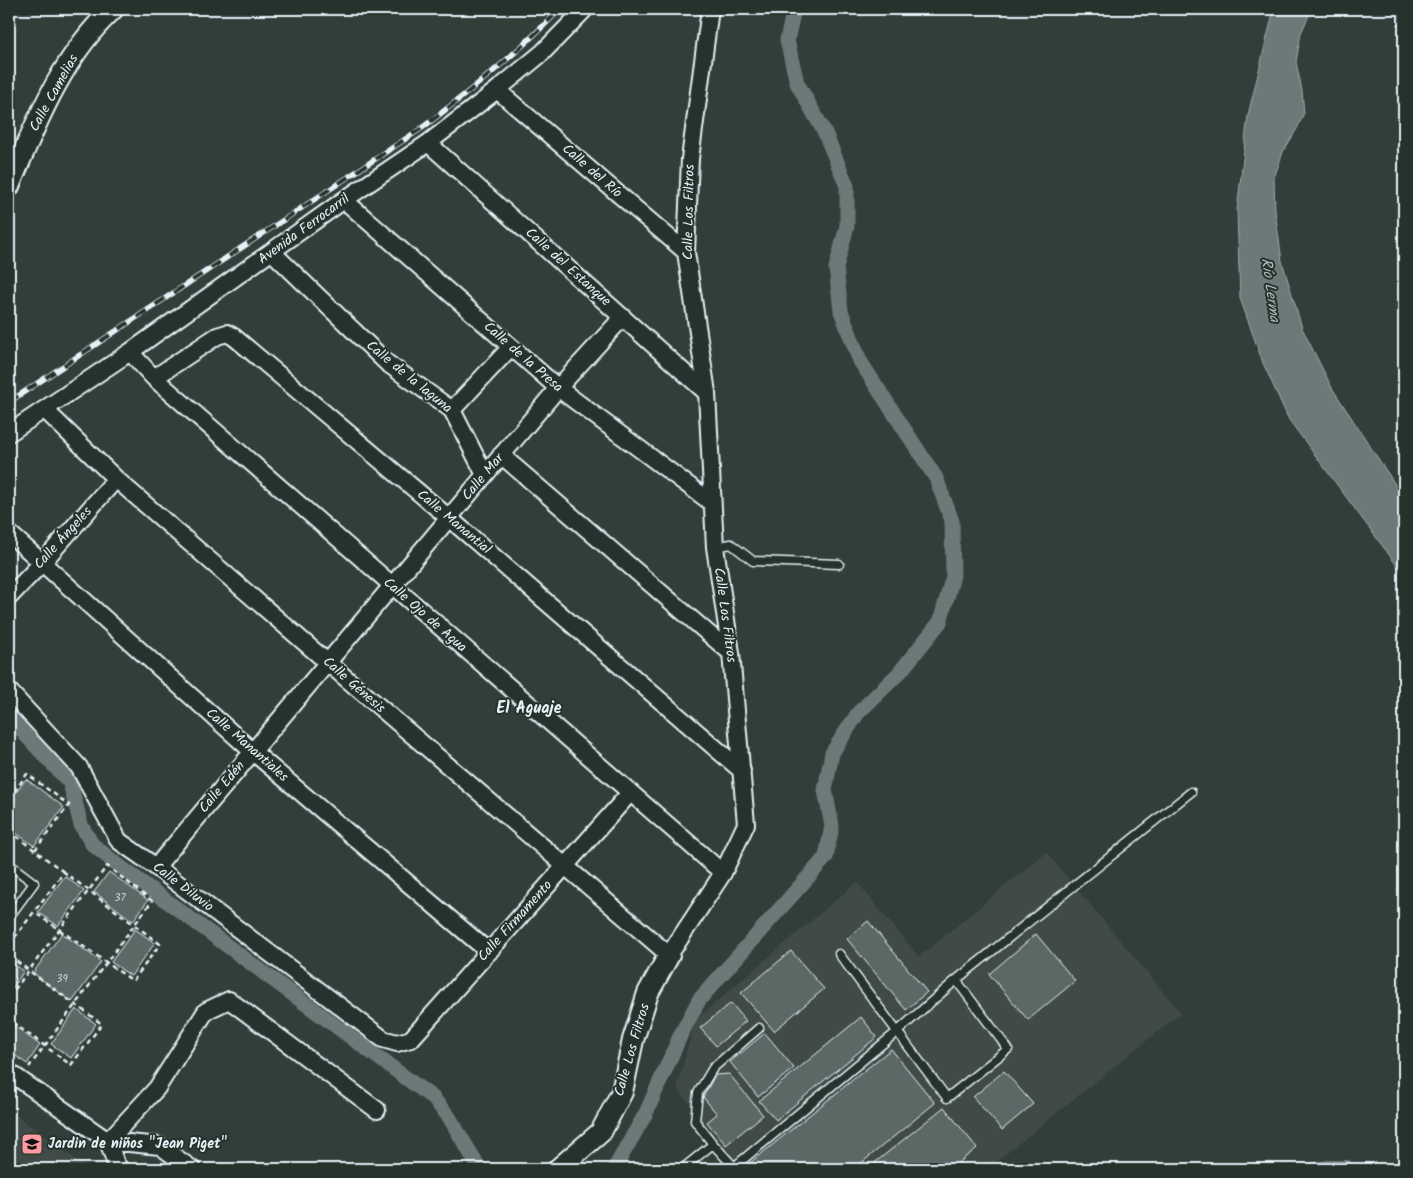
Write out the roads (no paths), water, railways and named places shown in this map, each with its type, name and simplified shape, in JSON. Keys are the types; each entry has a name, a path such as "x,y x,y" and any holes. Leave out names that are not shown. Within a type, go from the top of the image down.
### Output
{"street":[{"name":"Calle Camelias","path":"9,186 38,118 69,60 113,9"},
{"name":"Avenida Ferrocarril","path":"9,433 130,352 428,142 542,53 585,9"},
{"name":"Calle Los Filtros","path":"563,1168 601,1132 622,1092 633,1040 648,993 669,955 723,873 746,824 731,653 715,547 707,393 686,252 690,160 710,9"},
{"name":"Calle del Río","path":"497,90 686,252"},
{"name":"Calle del Estanque","path":"428,142 707,393"},
{"name":"Calle de la Presa","path":"344,200 558,388 712,503"},
{"name":"Calle de la laguna","path":"272,252 387,363 452,410 485,474"},
{"name":"Calle Mar","path":"327,662 558,388 623,317"},
{"name":"Calle Manantial","path":"154,378 217,336 226,333 234,337 449,518 742,770"},
{"path":"452,410 511,347"},
{"name":"Calle Ojo de Agua","path":"130,352 154,378 723,873"},
{"name":"Calle Génesis","path":"45,410 116,478 327,662 669,955"},
{"path":"501,455 731,653"},
{"name":"Calle Ángeles","path":"9,597 42,564 116,478"},
{"name":"Calle Manantiales","path":"9,533 252,750 488,952"},
{"name":"Calle Edén","path":"156,866 327,662"},
{"name":"Calle Diluvio","path":"9,691 79,767 119,841 156,866 383,1039 397,1043"},
{"name":"Calle Firmamento","path":"397,1043 411,1039 630,793"},
{"path":"108,1141 156,1088 206,1011 229,1000 377,1110"},
{"path":"9,1072 108,1141 160,1146 192,1169"},
{"path":"108,1141 116,1168"}],"lane":[{"path":"715,547 731,544 753,561 839,564"},
{"path":"759,1028 713,1068 698,1093 695,1121 734,1167 898,1031 956,980 1191,792"},
{"path":"9,864 34,883 9,917"},
{"path":"840,954 947,1098 1008,1049 956,980"},
{"path":"682,1169 713,1144"},
{"path":"690,1169 704,1152"}],"water":[{"name":"Río Lerma","path":"1274,9 1312,9 1301,33 1296,62 1304,113 1283,152 1274,178 1275,211 1282,261 1302,328 1332,388 1404,498 1404,575 1289,420 1263,363 1240,298 1237,211 1248,115"},
{"path":"1349,1161 1358,1169 1301,1169 1313,1163"}],"waterway":[{"path":"614,1169 646,1113 681,1034 699,1000 826,857 832,826 825,790 832,753 858,713 900,672 940,622 953,576 952,521 936,478 860,361 841,311 836,268 847,226 847,186 825,133 797,83 787,40 794,9"},
{"path":"9,717 70,783 81,825 92,844 433,1098 449,1117 480,1169"}],"railway":[{"path":"9,402 422,128 511,56 560,9"}],"place":[{"name":"Jardin de niños \"Jean Piget\"","path":"32,1144"}],"district":[{"name":"El Aguaje","path":"529,708"}]}
